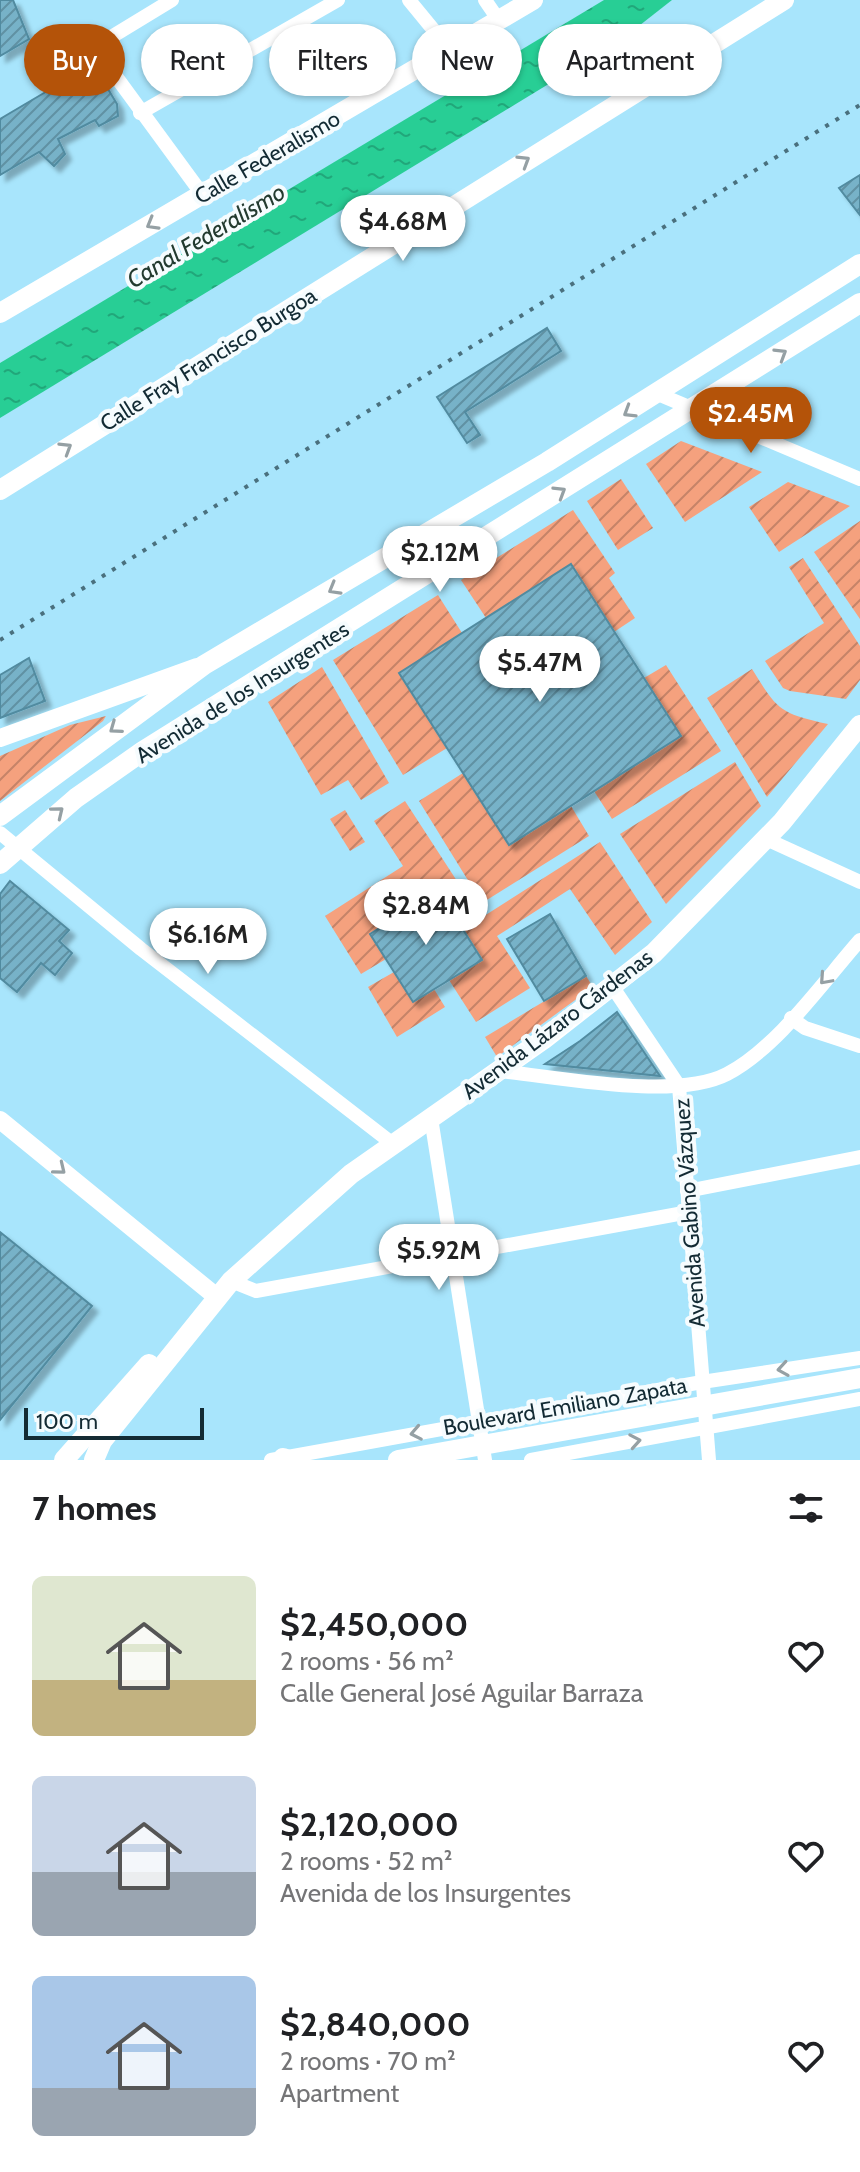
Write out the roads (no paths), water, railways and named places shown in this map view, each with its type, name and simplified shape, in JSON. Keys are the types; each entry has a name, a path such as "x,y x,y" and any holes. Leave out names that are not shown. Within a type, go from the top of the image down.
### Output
{"main road":[{"name":"Calle Federalismo","path":"496,24 533,0"},
{"name":"Calle Fray Francisco Burgoa","path":"0,490 784,0"},
{"name":"Calle Federalismo","path":"0,313 412,72"},
{"name":"Avenida de los Insurgentes","path":"0,816 204,665 658,394 860,264"},
{"name":"Avenida de los Insurgentes","path":"0,864 8,840 143,751 860,303"},
{"name":"Avenida Lázaro Cárdenas","path":"64,1460 221,1290 325,1195 499,1071 612,986 675,933 766,839 860,725"},
{"name":"Avenida Lázaro Cárdenas","path":"94,1460 102,1441 221,1290"},
{"name":"Boulevard Emiliano Zapata","path":"398,1460 484,1452 704,1405 860,1378"}],"street":[{"path":"172,0 99,47 100,56 202,194"},
{"path":"140,113 338,0"},
{"path":"409,0 429,24"},
{"path":"485,0 500,22"},
{"path":"658,394 860,479"},
{"path":"0,738 204,665"},
{"path":"766,839 860,882"},
{"path":"8,840 393,1144"},
{"path":"499,1071 679,1086 728,1074 750,1058 791,1018 860,940"},
{"name":"Avenida Gabino Vázquez","path":"612,986 679,1086 709,1460"},
{"path":"791,1018 805,1028 860,1046"},
{"path":"431,1118 484,1452"},
{"path":"0,1120 221,1290 256,1291 689,1212"},
{"path":"687,1191 860,1157"},
{"name":"Boulevard Emiliano Zapata","path":"281,1459 702,1382 860,1358"},
{"path":"531,1460 860,1399"}],"water":[{"path":"604,0 672,0 641,24 564,24"},
{"path":"538,40 538,91 0,418 0,363 444,96 522,96 522,49"}],"railway":[{"path":"0,640 860,105"}],"water label":[{"name":"Canal Federalismo","path":"206,236"}]}
